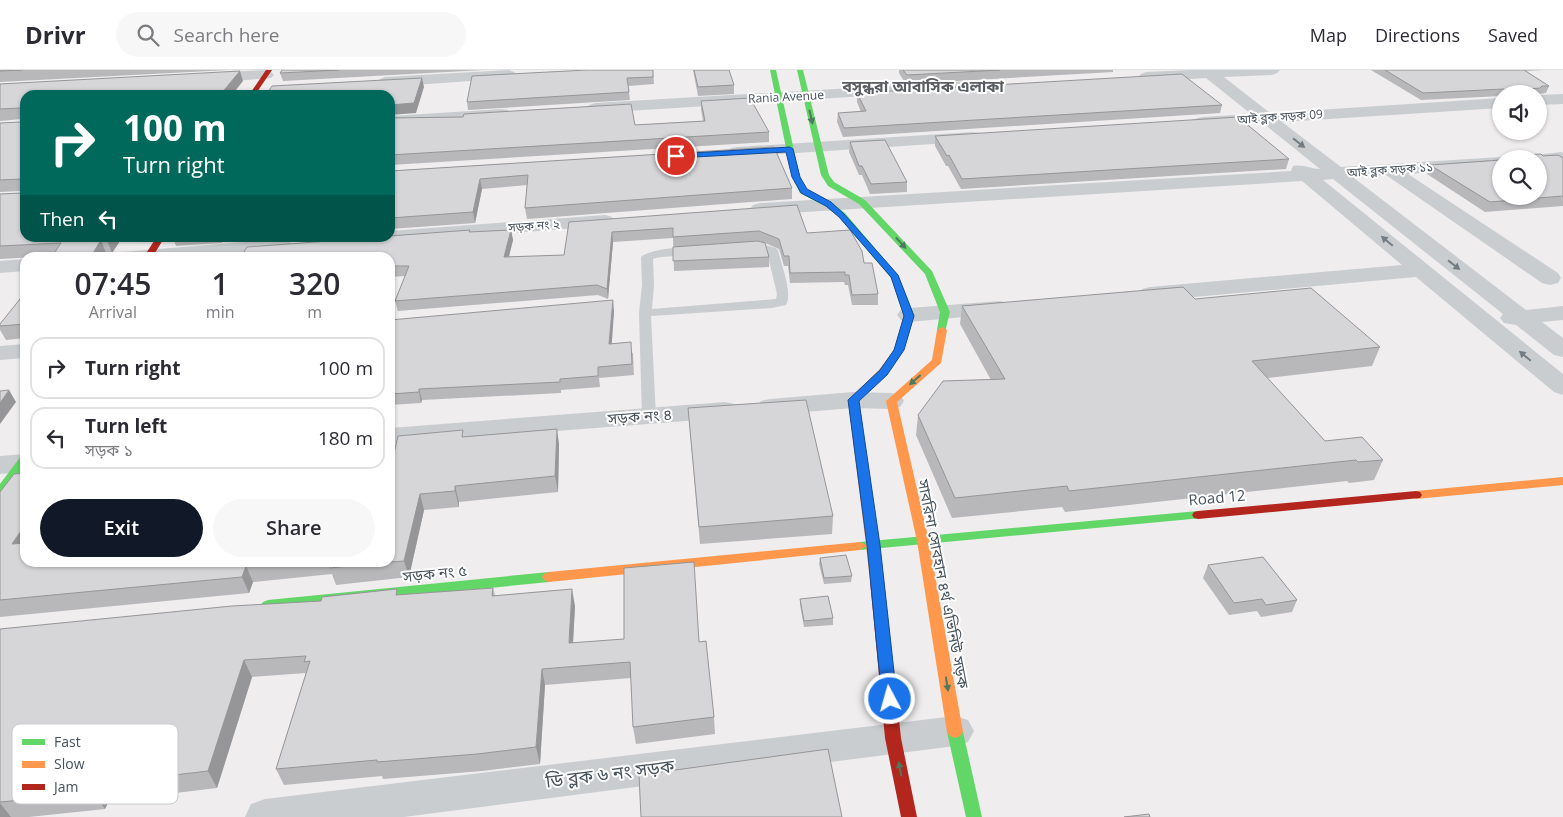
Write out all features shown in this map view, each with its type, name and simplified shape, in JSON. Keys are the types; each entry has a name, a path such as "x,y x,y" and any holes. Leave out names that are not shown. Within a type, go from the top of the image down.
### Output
{"street":[{"path":"773,70 796,177 803,191 828,204 842,215 895,277 909,316 899,350 883,372 854,400 873,545 894,738 909,817"},
{"path":"800,70 825,175 831,184 862,202 929,273 946,312 937,361 890,401"},
{"path":"1136,78 1182,72 1272,70"},
{"path":"1182,72 1563,387"},
{"path":"1208,72 1563,350"},
{"path":"371,82 521,74"},
{"path":"187,79 267,81"},
{"name":"Rania Avenue","path":"580,109 1006,84"},
{"path":"1547,100 1563,99"},
{"name":"আই ব্লক সড়ক 09","path":"1190,123 1492,104"},
{"path":"395,121 520,113"},
{"path":"721,153 985,136"},
{"name":"আই ব্লক সড়ক ১১","path":"828,204 1308,176 1492,163"},
{"path":"1390,170 1550,278"},
{"path":"739,211 828,204"},
{"name":"সড়ক নং ২","path":"395,237 619,220"},
{"path":"161,251 306,243"},
{"path":"0,267 20,265"},
{"path":"1134,296 1421,270"},
{"path":"909,316 1025,305"},
{"path":"1483,321 1563,313"},
{"path":"0,353 20,351"},
{"name":"সড়ক নং ৪","path":"395,436 854,400 890,401"},
{"name":"সাবরিনা সোবহান ৪র্থ এভিনিউ সড়ক","path":"890,401 923,541 955,731 974,817"},
{"path":"0,492 19,461"},
{"name":"Road 12","path":"873,545 1563,481"},
{"name":"সড়ক নং ৫","path":"258,606 873,545"},
{"name":"ডি ব্লক ৬ নং সড়ক","path":"265,817 955,731"}],"lane":[{"path":"644,314 782,302 783,294 772,250 759,246 731,248"},
{"path":"649,417 644,314 648,285 647,257 658,254 704,250"}],"building":[{"path":"282,70 339,70 280,73"},
{"path":"587,70 653,70 653,77 627,78 629,92 467,102 472,76"},
{"path":"694,70 729,70 734,85 698,87"},
{"path":"903,70 1000,70 907,75"},
{"path":"1385,70 1524,70 1549,86 1492,85 1492,90 1423,93"},
{"path":"240,71 224,90 20,90 20,108 0,109 0,84"},
{"path":"1182,74 1222,105 844,128 838,113 866,111 857,93"},
{"path":"422,78 414,103 395,105 395,90 269,90 272,86"},
{"path":"750,98 769,132 395,155 395,118 463,117 464,114 631,104 635,125 705,121 701,101"},
{"path":"1238,117 1289,159 962,179 949,155 947,156 935,136"},
{"path":"20,122 20,179 0,180 0,123"},
{"path":"885,140 907,182 871,184 862,166 859,166 850,142"},
{"path":"774,147 792,188 525,208 528,175 480,179 473,212 395,218 395,171"},
{"path":"1558,155 1563,158 1563,196 1547,197 1547,156"},
{"path":"1492,161 1492,202 1490,202 1430,165"},
{"path":"20,193 20,242 100,242 94,252 55,252 61,243 0,246 0,194"},
{"path":"797,205 807,233 850,230 862,251 864,263 872,263 878,294 852,295 849,275 845,275 845,272 790,273 789,256 784,256 779,239 759,231 673,237 673,228 612,232 607,289 597,285 395,301 409,266 395,266 395,252 244,252 247,247 315,242 395,242 395,236 470,230 469,232 511,230 504,257 564,255 569,222"},
{"path":"758,241 765,243 769,257 673,261 673,247"},
{"path":"1183,287 1195,299 1311,288 1380,347 1252,361 1325,441 1362,437 1383,460 1358,462 1356,460 1069,491 1067,486 955,498 918,415 943,381 1005,379 962,306"},
{"path":"20,299 20,324 0,326"},
{"path":"613,300 609,344 631,342 632,364 598,367 598,376 560,379 560,382 419,389 419,392 395,394 395,320"},
{"path":"9,390 0,403 0,391"},
{"path":"806,400 833,516 699,527 688,408"},
{"path":"557,429 555,476 455,486 455,491 420,494 404,561 395,562 395,449 398,436 463,430 462,437"},
{"path":"20,473 20,532 12,544 20,543 20,567 246,567 242,577 0,600 0,492 14,474"},
{"path":"846,555 852,576 824,578 820,558"},
{"path":"1263,557 1297,600 1266,605 1262,599 1234,603 1208,565"},
{"path":"694,562 699,642 706,641 714,717 633,727 630,662 542,669 536,747 477,754 276,769 310,661 304,662 306,656 244,660 208,771 178,775 178,724 12,724 12,801 0,802 0,629 232,606 321,601 322,597 397,589 396,595 493,588 492,596 572,589 569,643 624,639 624,568"},
{"path":"828,596 833,618 804,621 800,599"},
{"path":"828,749 842,817 641,817 639,775"},
{"path":"1149,814 1150,817 1124,817"}],"traffic: fast":[{"path":"773,70 796,177 803,191 828,204 842,215 895,277 908,312"},
{"path":"800,70 825,175 831,184 862,202 929,273 945,312 942,330"},
{"path":"0,492 20,466"},
{"path":"860,546 1198,515"},
{"path":"268,605 549,577"},
{"path":"955,732 974,817"}],"traffic: slow":[{"path":"877,581 853,400 883,372 899,350 909,315 908,312"},
{"path":"942,330 937,361 891,401 923,541 955,732"},
{"path":"1416,495 1563,481"},
{"path":"549,577 860,546"}],"traffic: jam":[{"path":"255,90 269,70"},
{"path":"151,252 157,242"},
{"path":"1198,515 1416,495"},
{"path":"877,581 893,738 909,817"}],"district":[{"name":"বসুন্ধরা আবাসিক এলাকা","path":"923,86"}],"route":[{"path":"676,156 790,149 796,177 803,191 828,204 842,215 895,277 909,316 899,350 883,372 854,400 873,545 890,699"}]}
